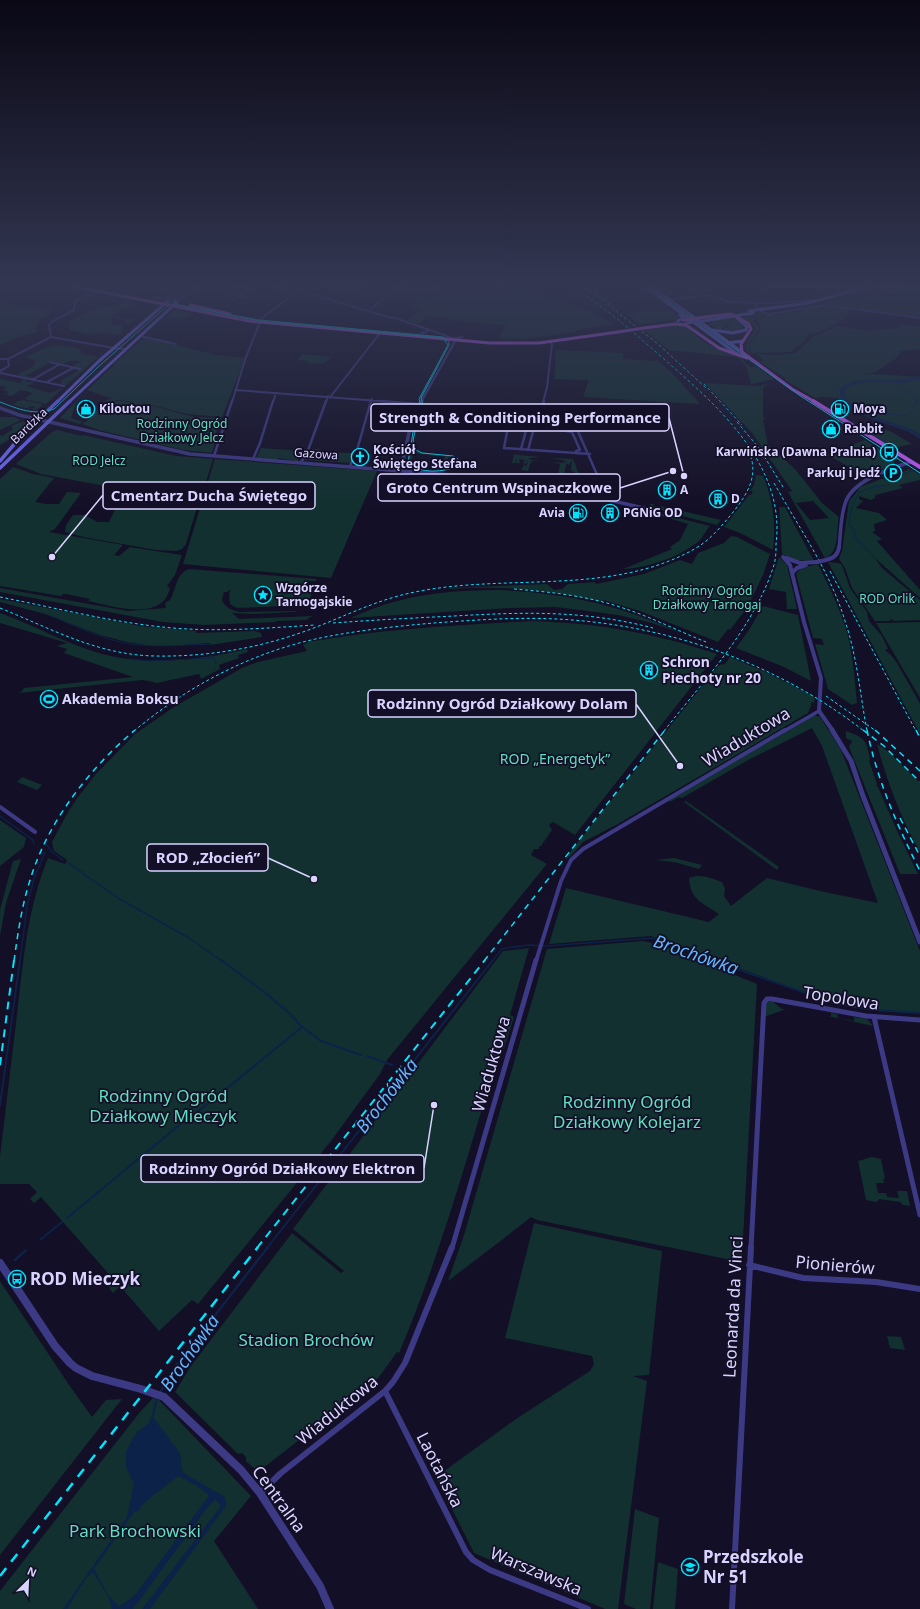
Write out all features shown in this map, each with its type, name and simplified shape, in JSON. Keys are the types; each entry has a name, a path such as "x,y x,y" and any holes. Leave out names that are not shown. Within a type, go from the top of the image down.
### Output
{"main road":[{"name":"Bardzka","path":"0,461 46,412 101,360"},
{"name":"Bardzka","path":"0,468 114,360"},
{"path":"753,360 792,389 821,404 920,467"}],"street":[{"path":"0,372 9,366 8,360"},
{"path":"214,456 246,360"},
{"path":"301,462 307,453 329,396 359,360"},
{"path":"401,470 410,425 416,407 420,403 444,360"},
{"path":"541,412 550,360"},
{"path":"50,362 80,369"},
{"path":"32,380 60,364"},
{"path":"47,383 73,368"},
{"path":"0,372 64,386"},
{"path":"236,390 541,412 571,416 590,454 604,490 601,498"},
{"path":"253,459 263,438 276,392"},
{"path":"350,466 358,448 364,418 372,399"},
{"path":"0,408 40,418"},
{"path":"6,410 40,418"},
{"path":"35,416 46,412"},
{"name":"Gazowa","path":"40,418 184,453 491,478 601,498 652,510"},
{"path":"508,427 502,447 590,454"},
{"path":"521,449 527,427 546,428"},
{"path":"528,450 534,428"},
{"path":"554,430 572,432 580,450 576,451 576,453"},
{"path":"792,572 797,568 811,563 833,558 838,552 846,501 851,492 864,481 911,462"},
{"path":"811,563 796,562 783,557 789,563 792,572 804,622 821,678 822,687 818,706 819,711 840,741 851,761 863,796 920,942"},
{"name":"Wiaduktowa","path":"260,1494 281,1473 385,1391 393,1382 405,1363 449,1257 540,945 561,881 575,854 809,715 819,711"},
{"path":"0,807 35,832"},
{"name":"Topolowa","path":"763,1007 765,1001 772,999 874,1017 920,1020"},
{"name":"Leonarda da Vinci","path":"732,1609 763,1007"},
{"path":"874,1017 920,1215"},
{"name":"Centralna","path":"0,1263 55,1346 70,1363 76,1368 92,1376 164,1397 241,1470 260,1494 316,1580 330,1609"},
{"name":"Pionierów","path":"749,1265 803,1278 865,1281 920,1289"},
{"name":"Laotańska","path":"385,1391 466,1552 473,1560"},
{"name":"Warszawska","path":"473,1560 490,1570 588,1609"}],"green space":[{"path":"35,360 95,360 65,386 62,384 58,385 62,382 60,381 78,371 73,366 81,361 70,361 63,364 53,361 48,362 50,363 25,376 36,377 30,378 16,375 34,366"},
{"name":"Rodzinny Ogród Działkowy Jelcz","path":"118,360 244,360 222,417 187,414 140,402 115,400 138,402 194,417 221,418 215,436 217,436 212,453 183,450 99,430 82,424 86,422 108,399 113,399 87,390 112,367 115,367 113,366"},
{"path":"299,360 328,360 321,364 307,364 308,361"},
{"path":"555,360 658,361 677,378 700,404 583,397 589,380 554,379"},
{"path":"740,360 743,360 750,367 757,367 774,379 751,384 746,366"},
{"path":"763,360 894,360 874,373 858,373 920,377 920,435 862,412 846,399 822,397 815,398 785,380 785,378 760,362 764,361"},
{"path":"0,379 20,383 24,379 28,380 25,382 37,382 26,386 50,393 63,388 46,404 24,399 33,393 21,390 12,396 0,393 6,394 9,392 3,390 7,387 0,386"},
{"path":"705,383 760,386 769,383 763,388 763,417 765,418 763,420 768,445 795,469 822,503 839,517 835,547 830,555 825,558 788,492 792,491 753,434","holes":["813,501 829,518 810,520 796,503"]},
{"path":"86,391 76,402 71,418 83,422 80,424 60,418"},
{"path":"23,400 42,405 36,410 31,409 36,407 30,406 28,408 30,409 14,405 16,402"},
{"path":"0,417 14,417 21,420 0,430"},
{"path":"23,421 27,424 10,439 0,445 0,435 2,436 13,429 11,426"},
{"path":"862,424 890,431 912,444 894,448 857,425"},
{"name":"ROD Jelcz","path":"57,430 176,456 213,459 201,498 183,499 121,489 41,474 16,464 52,432"},
{"path":"865,440 895,459 891,461 895,463 867,477 828,455"},
{"path":"261,448 303,451 298,460 300,460 297,461 278,458 278,460 256,458"},
{"path":"312,449 321,449 320,452 354,453 350,463 305,460"},
{"path":"413,451 449,456 446,464 449,463 450,457 454,463 450,467 442,468 441,471 430,470 432,468 441,468 445,456 413,453 411,464 416,465 415,467 427,468 426,470 411,469 405,465 407,462 408,464 410,453"},
{"path":"514,454 541,457 529,458 531,460 540,461 531,461 528,471 521,470 524,465 526,465 526,468 529,457 526,464 523,463 525,460 519,459 520,463 516,463 517,456 515,463 512,463"},
{"path":"552,458 573,459 580,477 574,477 575,472 571,471 572,460 569,465 567,464 567,460 564,476 558,476 560,464 551,462 563,463 566,461"},
{"path":"215,459 377,471 331,578 183,564"},
{"path":"13,467 33,474 54,478 35,502 59,504 67,492 81,493 55,529 49,532 123,545 114,555 119,556 130,547 182,555 175,575 167,586 170,588 165,599 157,606 135,610 88,601 90,599 66,594 61,596 0,586 0,479"},
{"path":"909,469 920,474 920,480 899,485 903,488 875,495 875,498 871,500 859,496 859,499 863,501 856,508 879,513 887,520 874,524 875,531 872,532 882,539 877,541 920,590 920,598 875,558 882,568 920,600 920,620 894,621 892,619 889,621 875,621 852,588 845,568 839,559 842,551 849,501 860,487 881,479 888,479"},
{"path":"756,475 763,476 769,494 774,522 773,550 740,533 724,527 749,495 751,495 753,491 750,491 754,485"},
{"path":"124,491 177,501 199,501 186,544 182,549 177,551 156,550 83,537 65,532 66,525 73,515 85,515 97,522 109,522"},
{"path":"650,504 654,504 653,506 661,506 721,520 717,525 648,507"},
{"path":"779,507 785,507 814,561 794,560 782,554"},
{"path":"659,513 710,526 699,541 673,557 653,564 623,569 672,549 670,547 680,540 688,524 658,515"},
{"name":"Rodzinny Ogród Działkowy Tarnogaj","path":"731,536 737,537 770,554 763,575 746,609 730,630 728,629 718,642 640,611 603,600 602,602 565,594 508,588 450,589 450,588 547,584 554,590 562,589 568,584 595,582 596,584 644,574 680,560 692,564 698,553 724,543"},
{"path":"779,557 787,565 797,609 787,609 786,592 769,589"},
{"path":"828,562 842,565 850,588 867,612 869,621 882,636 888,649 885,650 897,663 918,700 920,704 920,734"},
{"path":"818,564 838,608 848,636 853,661 857,703 852,705 828,689 815,644 824,645 822,639 813,638 796,574 803,568"},
{"path":"189,569 317,579 316,581 304,581 304,584 312,589 312,593 309,599 300,604 237,608 230,604 229,594 231,589 224,592 222,600 227,607 240,612 298,611 253,614 232,613 239,619 312,616 306,620 204,625 163,622 0,592 0,588 128,611 166,608 165,603 170,600 181,574"},
{"path":"499,590 547,594 592,602 636,615 681,633 652,623 618,615 556,607 512,608 350,618 383,605 426,595"},
{"path":"0,599 140,626 196,631 196,633 255,631 261,633 262,637 210,645 210,643 152,646 127,642 100,635 45,614 0,602"},
{"path":"763,606 798,615 811,681 784,667 736,648 749,630"},
{"path":"0,613 89,650 120,658 156,661 193,659 247,649 248,652 238,655 239,658 219,665 220,669 201,679 199,674 157,683 143,680 18,693 24,688 133,677 64,653 67,649 57,646 67,643 0,623"},
{"path":"532,621 580,624 626,630 671,640 717,654 575,835 553,822 549,825 552,830 541,846 539,846 539,849 534,849 531,855 547,864 387,1060 380,1074 331,1141 198,1304 192,1300 159,1331 120,1286 113,1293 109,1288 115,1281 41,1197 34,1203 30,1199 37,1192 29,1184 0,1184 0,1157 22,968 31,913 48,858 65,864 67,860 54,851 52,842 78,797 95,775 135,734 174,707 242,668 258,662 307,651 303,645 308,642 391,631"},
{"name":"ROD Orlik","path":"920,622 920,698 876,623"},
{"path":"730,657 770,674 815,697 814,703 811,702 808,713 616,825 583,842 570,857 567,856 719,665 725,664"},
{"path":"814,715 820,717 841,750 920,951 920,1013 874,1010 828,1001 651,936 549,944 566,888 709,922 719,914 698,900 692,891 689,878 702,876 722,882 725,889 724,896 731,906 767,878 878,903 822,746 812,728 750,759 682,798 679,797 670,802 669,800"},
{"path":"846,731 864,740 877,784 876,786 878,787 918,874 900,874 849,747 852,741 846,738"},
{"path":"877,744 889,752 920,783 920,852 895,800"},
{"path":"22,777 42,785 37,790 17,782"},
{"path":"686,801 779,867 777,870 684,802"},
{"path":"0,820 26,838 24,847 0,866"},
{"path":"674,858 702,865 699,869 674,862 656,860"},
{"path":"21,859 6,903 0,936 0,910 13,861"},
{"name":"Rodzinny Ogród Działkowy Kolejarz","path":"643,941 687,954 757,984 742,1257 736,1261 537,1220 531,1217 448,1281 464,1235 547,949"},
{"name":"Stadion Brochów","path":"529,948 510,1015 514,1017 504,1049 500,1048 441,1240 399,1353 397,1352 379,1377 365,1389 258,1472 246,1461 246,1457 242,1453 238,1454 175,1392 191,1366 292,1233 341,1273 344,1271 293,1229 503,951"},
{"path":"768,1002 773,1002 782,1009 786,1009 764,1017"},
{"path":"831,1013 837,1014 838,1018 854,1021 854,1017 867,1019 873,1026 828,1016 831,1016"},
{"path":"872,1157 881,1159 885,1179 883,1179 884,1183 876,1183 878,1193 886,1193 887,1197 899,1198 897,1191 907,1191 910,1206 903,1205 900,1202 879,1199 877,1202 866,1200 858,1161"},
{"path":"534,1223 662,1251 649,1375 633,1376 647,1381 618,1609 605,1609 474,1553 436,1477 516,1419 590,1371 594,1364 592,1356 505,1338"},
{"path":"0,1281 92,1417 106,1400 122,1399 0,1555"},
{"path":"887,1336 901,1337 905,1350 890,1348"},
{"name":"Park Brochowski","path":"153,1398 159,1400 251,1496 214,1541 258,1609 0,1609 0,1591 140,1412"},
{"path":"635,1509 659,1518 650,1609 636,1609 624,1604"},
{"path":"658,1562 678,1569 675,1609 653,1609"}],"water":[{"path":"151,1417 153,1417 180,1453 182,1470 185,1474 225,1497 226,1506 150,1609 142,1609 221,1506 215,1499 133,1609 112,1609 109,1598 93,1572 87,1577 67,1609 63,1609 127,1517 134,1484 126,1467 126,1452 136,1433 149,1423","holes":["178,1476 197,1486 208,1494 208,1497 135,1595 119,1607 108,1595 94,1569 134,1512 138,1511 144,1503"]}],"waterway":[{"path":"920,378 906,381 871,380 855,382 842,389 845,401 854,408 871,417 911,431 920,437"},
{"path":"898,381 902,385"},
{"path":"905,388 913,397"},
{"path":"909,415 917,401 915,398"},
{"path":"878,413 908,416"},
{"name":"Brochówka","path":"876,559 855,537 855,532 849,524 851,510 859,492 874,487 889,485 898,476 920,468"},
{"path":"49,615 104,637 127,643 157,646 212,644"},
{"path":"209,654 214,658 216,664"},
{"path":"128,659 149,661 213,658"},
{"path":"213,671 216,668"},
{"path":"0,816 33,840 34,844"},
{"path":"46,844 53,853 63,860"},
{"path":"20,961 27,906 34,879 45,852"},
{"path":"67,862 118,898 189,938 222,961"},
{"name":"Brochówka","path":"492,961 502,949 506,948 529,945 547,946 652,938 714,961"},
{"path":"0,1105 20,960"},
{"path":"221,960 268,995 289,1013 302,1027"},
{"name":"Brochówka","path":"267,1248 493,960"},
{"name":"Brochówka","path":"711,960 837,1004 872,1010 920,1013"},
{"path":"214,1099 302,1027"},
{"path":"302,1027 321,1041 361,1055"},
{"path":"367,1056 392,1065"},
{"path":"67,1218 177,1127 210,1102"},
{"path":"41,1239 62,1222"},
{"name":"Brochówka","path":"160,1393 175,1367 268,1247"},
{"path":"15,1260 26,1250"},
{"name":"Brochówka","path":"152,1418 157,1398"}],"tram line":[{"path":"0,402 33,412 54,409 106,360"},
{"path":"440,360 419,399 421,406 414,426 408,463 413,467 426,471 446,470 458,465 458,459 453,456 422,453 414,449 414,436 421,417 423,404 421,398 441,360"},
{"path":"750,360 799,395 920,473"}],"railway":[{"path":"666,360 707,398 744,440 760,464 770,489 776,516 775,562 765,588 754,610 741,632 725,653"},
{"path":"676,360 706,388"},
{"path":"704,384 742,425"},
{"path":"737,422 759,448 783,487"},
{"path":"0,608 76,640 114,651 134,655 192,655 247,648 283,639 385,600 415,592 444,587 564,581 623,574 652,567 687,553 705,542 713,535 744,498 750,484 753,470 750,454"},
{"path":"774,483 823,567 839,603 853,648 866,724"},
{"path":"830,571 916,731"},
{"path":"514,589 569,595 596,600 644,616 706,642"},
{"path":"0,597 129,623 173,628 226,630 315,625"},
{"path":"333,623 530,613 578,615 603,618 653,628"},
{"path":"134,731 177,699 224,672 248,661 299,643 366,630 495,619 556,619 597,622 638,629 679,639 725,653"},
{"path":"664,731 725,653"},
{"path":"725,653 757,667 795,686 830,707 864,731"},
{"path":"826,696 866,724"},
{"path":"866,724 876,731"},
{"path":"866,724 867,731"},
{"path":"14,961 25,897 39,856 49,835 60,815 87,778 102,761 135,730"},
{"path":"484,961 665,730"},
{"path":"863,730 868,734"},
{"path":"875,730 920,771"},
{"path":"916,730 920,738"},
{"path":"868,734 884,746 920,782"},
{"path":"868,734 882,784 903,837 920,871"},
{"path":"900,818 920,856"},
{"path":"0,1065 14,960"},
{"path":"257,1248 485,960"},
{"path":"0,1576 258,1247"}],"place":[{"name":"Kiloutou","path":"86,409"},
{"name":"Moya","path":"840,409"},
{"name":"Rabbit","path":"831,429"},
{"name":"Karwińska (Dawna Pralnia)","path":"889,452"},
{"name":"Kościół Świętego Stefana","path":"360,457"},
{"name":"Groto Centrum Wspinaczkowe","path":"673,471"},
{"name":"Parkuj i Jedź","path":"893,473"},
{"name":"Strength & Conditioning Performance","path":"684,476"},
{"name":"A","path":"667,490"},
{"name":"D","path":"718,499"},
{"name":"Avia","path":"578,513"},
{"name":"PGNiG OD","path":"610,513"},
{"name":"Cmentarz Ducha Świętego","path":"52,557"},
{"name":"Wzgórze Tarnogajskie","path":"263,595"},
{"name":"Schron Piechoty nr 20","path":"649,670"},
{"name":"Akademia Boksu","path":"49,699"},
{"name":"Rodzinny Ogród Działkowy Dolam","path":"680,766"},
{"name":"ROD „Złocień”","path":"314,879"},
{"name":"Rodzinny Ogród Działkowy Elektron","path":"434,1105"},
{"name":"ROD Mieczyk","path":"17,1279"},
{"name":"Przedszkole Nr 51","path":"690,1567"}],"park label":[{"name":"ROD „Energetyk”","path":"555,759"},
{"name":"Rodzinny Ogród Działkowy Mieczyk","path":"163,1106"}]}
